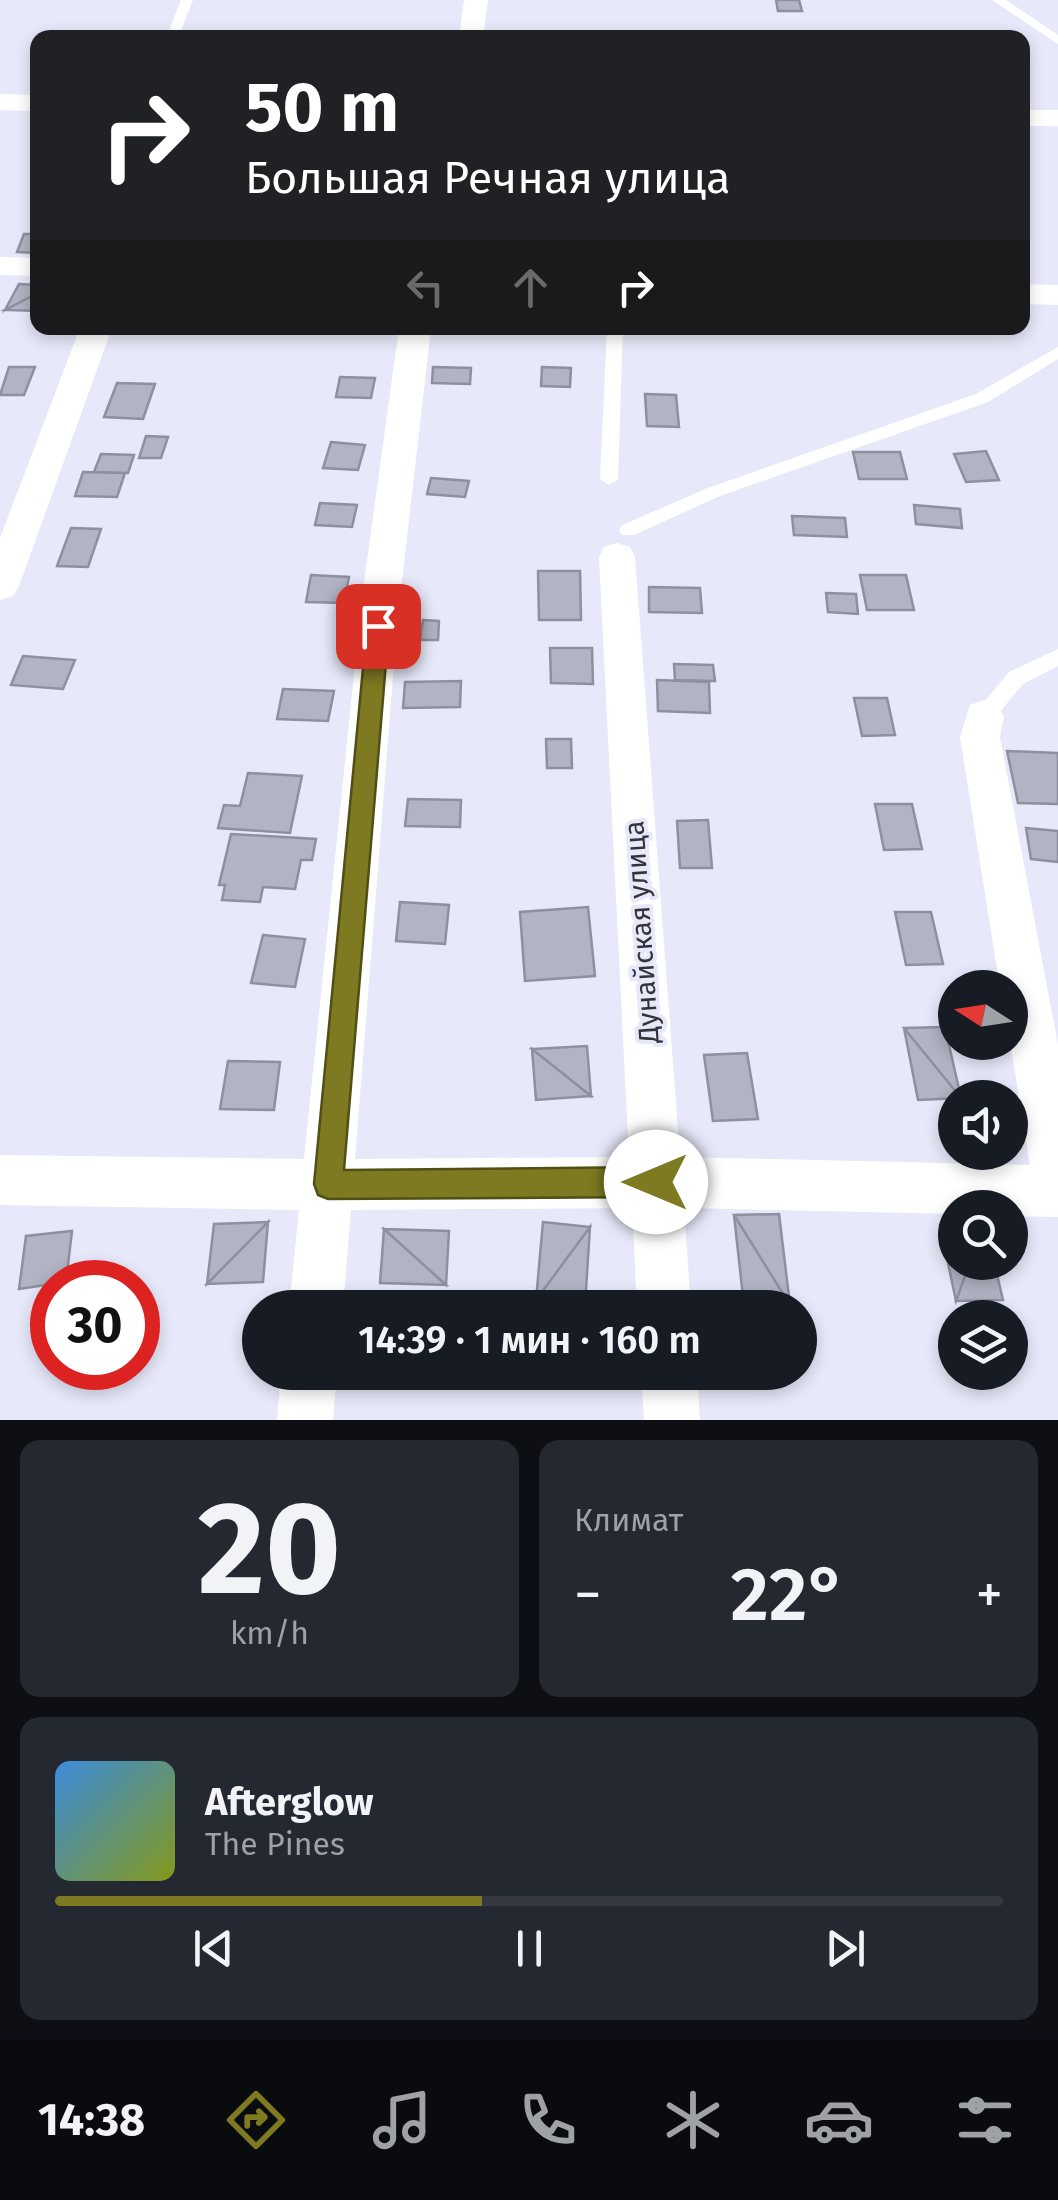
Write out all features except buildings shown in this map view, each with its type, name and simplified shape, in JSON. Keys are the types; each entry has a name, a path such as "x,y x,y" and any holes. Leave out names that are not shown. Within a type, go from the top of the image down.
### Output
{"street":[{"path":"472,30 476,0"},
{"path":"0,102 30,103"},
{"path":"1030,118 1058,118"},
{"path":"0,266 30,267"},
{"path":"1030,294 1058,295"},
{"path":"0,586 93,335"},
{"path":"318,1290 380,608 414,335"},
{"name":"Дунайская улица","path":"623,543 663,1290"},
{"path":"984,717 980,736 988,795 1058,1178"},
{"path":"0,1180 656,1182 1058,1190"},
{"path":"304,1420 307,1390"},
{"path":"670,1390 672,1420"}],"lane":[{"path":"175,30 188,0"},
{"path":"998,0 1058,40"},
{"path":"610,479 615,335"},
{"path":"623,543 714,492 982,398 1058,352"},
{"path":"984,717 1016,678 1058,657"}],"route":[{"path":"378,626 328,1184 656,1182"}]}
